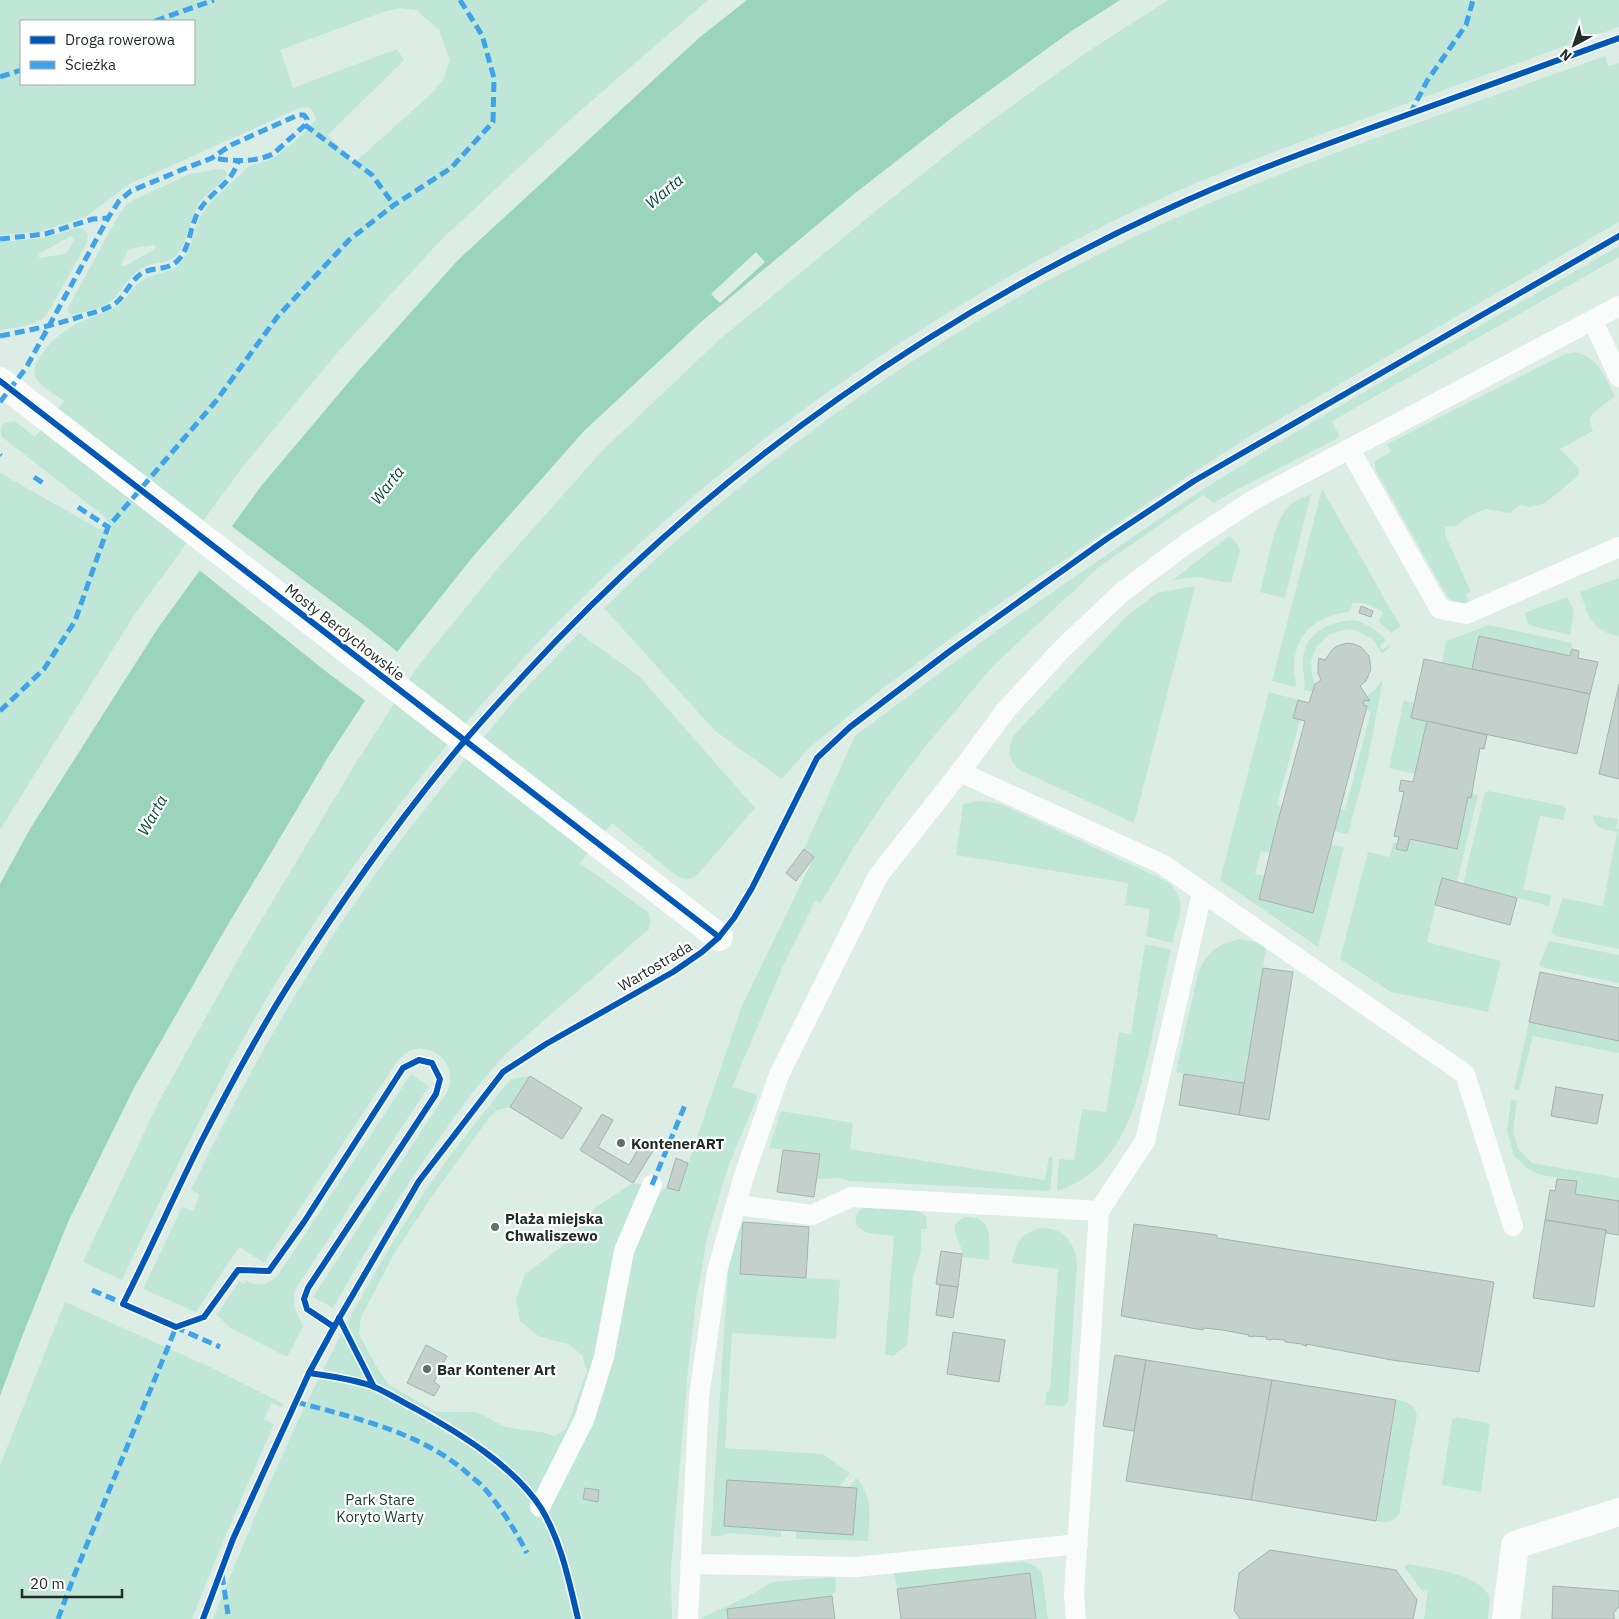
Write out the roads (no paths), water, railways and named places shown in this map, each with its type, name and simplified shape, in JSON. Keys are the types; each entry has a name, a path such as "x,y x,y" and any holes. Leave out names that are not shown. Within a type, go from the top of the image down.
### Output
{"street":[{"name":"Mosty Berdychowskie","path":"9,388 719,937"},
{"path":"1506,1619 1515,1545 1619,1512"}],"lane":[{"path":"688,1619 699,1397 717,1271 744,1176 779,1075 878,876 1006,710 1062,649 1121,594 1186,544 1255,499 1619,306"},
{"path":"1593,321 1619,377"},
{"path":"1350,450 1440,609 1466,614 1619,548"},
{"path":"960,772 1162,864 1465,1074 1513,1226"},
{"path":"1076,1619 1074,1594 1099,1211 1145,1141 1202,893"},
{"path":"540,1507 584,1420 604,1357 624,1251 652,1185"},
{"path":"736,1206 812,1215 851,1197 1099,1211"},
{"path":"690,1564 856,1567 1078,1544"}],"water":[{"name":"Warta","path":"747,0 1120,0 1070,32 953,117 854,194 701,322 584,431 475,554 397,652 330,754 223,933 134,1088 68,1222 0,1396 0,884 30,829 158,628 262,485 359,370 458,260 700,37"}],"place":[{"name":"KontenerART","path":"621,1143"},
{"name":"Plaża miejska Chwaliszewo","path":"495,1227"},
{"name":"Bar Kontener Art","path":"427,1369"}],"park label":[{"name":"Park Stare Koryto Warty","path":"380,1508"}]}
